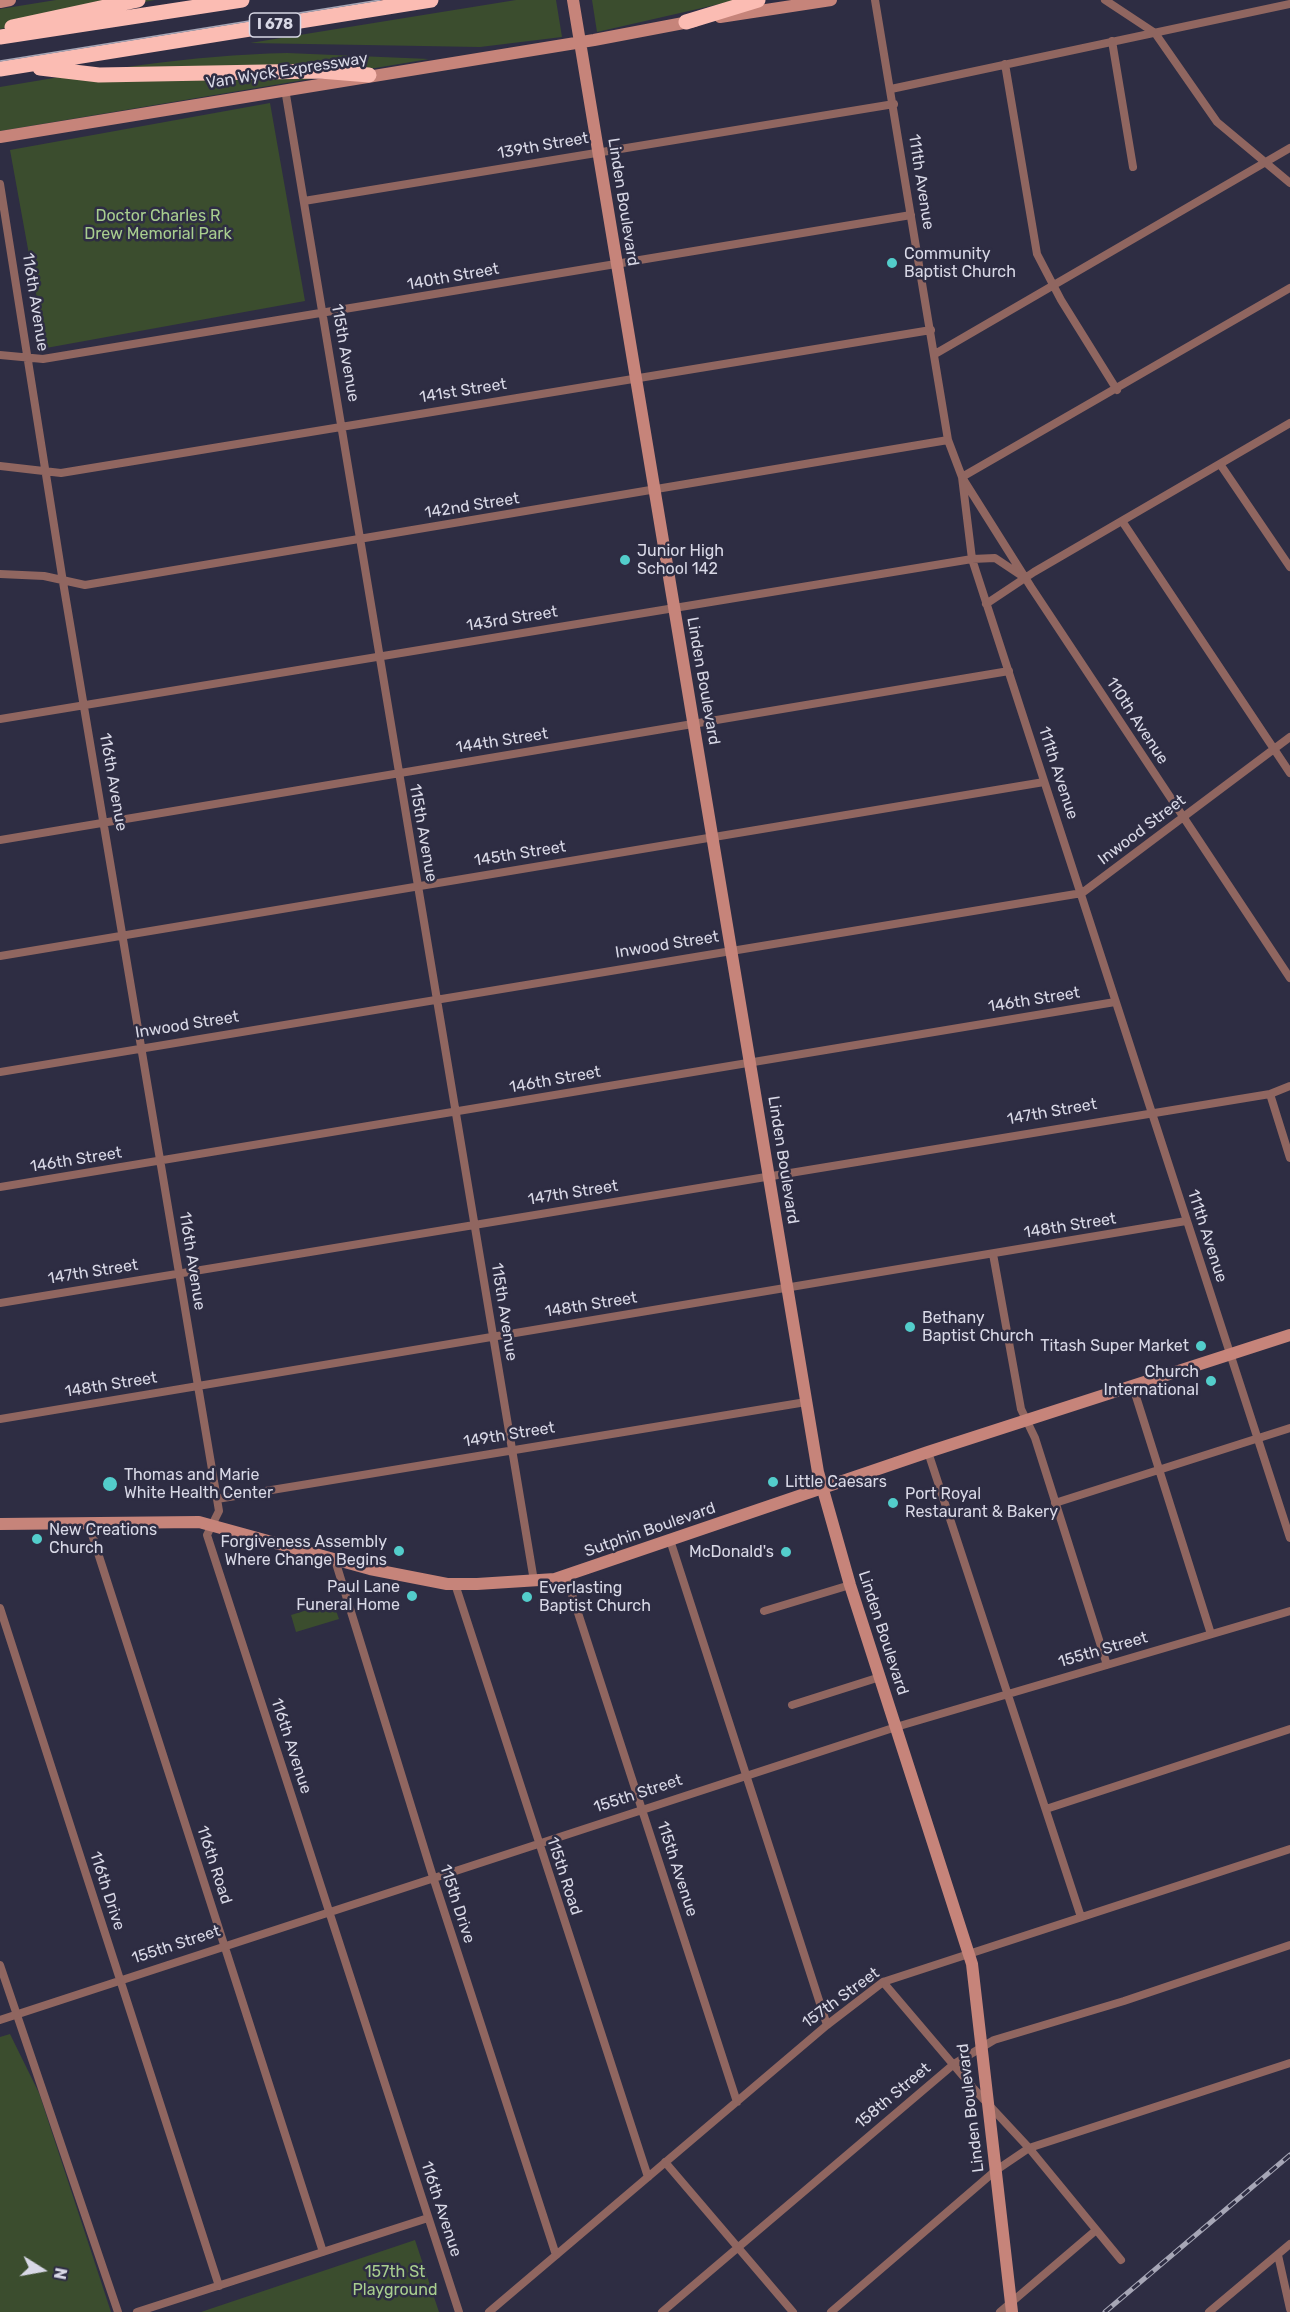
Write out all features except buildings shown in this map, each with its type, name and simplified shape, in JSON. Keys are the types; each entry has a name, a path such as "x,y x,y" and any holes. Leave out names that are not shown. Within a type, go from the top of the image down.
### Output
{"highway":[{"path":"0,29 138,0"},
{"name":"I 678","path":"0,37 242,0"},
{"name":"I 678","path":"0,69 431,0"},
{"path":"686,22 758,0"},
{"path":"19,66 99,75 320,72 369,75"}],"main road":[{"path":"0,2 10,0"},
{"name":"Van Wyck Expressway","path":"0,137 686,22 831,0"},
{"name":"Linden Boulevard","path":"574,1 822,1488 850,1585 970,1954 1011,2308"},
{"name":"Sutphin Boulevard","path":"0,1524 88,1522 213,1524 335,1560 455,1584 534,1581 566,1576 928,1452 1231,1356 1290,1335"}],"street":[{"name":"111th Avenue","path":"875,0 948,440 962,477 972,559 1290,1538"},
{"path":"1105,0 1155,33 1217,122 1290,183"},
{"path":"891,90 1290,4"},
{"path":"1112,42 1133,167"},
{"path":"1005,64 1037,254 1053,286 1117,390"},
{"name":"115th Avenue","path":"285,89 534,1581"},
{"name":"139th Street","path":"304,201 894,104"},
{"path":"935,354 1290,148"},
{"name":"116th Avenue","path":"0,184 63,582 219,1511 207,1535 459,2312"},
{"name":"140th Street","path":"0,355 43,360 911,215"},
{"path":"0,245 10,245"},
{"path":"962,477 1117,390 1290,288"},
{"name":"141st Street","path":"0,466 61,473 931,330"},
{"path":"986,604 1025,578 1290,423"},
{"name":"142nd Street","path":"0,574 44,576 85,585 948,440"},
{"path":"1220,464 1290,567"},
{"name":"110th Avenue","path":"962,477 1025,578 1290,978"},
{"path":"1122,521 1290,773"},
{"name":"143rd Street","path":"0,719 972,559 995,558 1025,578"},
{"name":"144th Street","path":"0,840 1009,671"},
{"name":"Inwood Street","path":"0,1072 1082,893 1290,737"},
{"name":"145th Street","path":"0,956 1044,782"},
{"name":"146th Street","path":"0,1187 1115,1002"},
{"name":"147th Street","path":"0,1303 1150,1111 1270,1094 1290,1086"},
{"path":"1270,1094 1290,1158"},
{"name":"148th Street","path":"0,1419 1186,1221"},
{"path":"993,1254 1019,1400 1025,1420 1035,1438 1107,1665"},
{"path":"1133,1387 1212,1634"},
{"name":"149th Street","path":"217,1499 806,1402"},
{"path":"1055,1503 1290,1428"},
{"path":"928,1452 1081,1917"},
{"name":"116th Road","path":"88,1522 323,2252"},
{"path":"670,1540 827,2025"},
{"name":"115th Drive","path":"335,1560 433,1877 556,2255"},
{"name":"115th Avenue","path":"566,1576 737,2102"},
{"name":"115th Road","path":"455,1584 537,1843 648,2177"},
{"path":"764,1611 850,1585"},
{"name":"116th Drive","path":"0,1608 219,2286"},
{"name":"155th Street","path":"0,2020 119,1979 896,1726 1290,1611"},
{"path":"792,1705 880,1677"},
{"path":"1046,1809 1290,1729"},
{"name":"157th Street","path":"489,2312 827,2025 883,1982 1290,1849"},
{"name":"158th Street","path":"662,2312 954,2064 980,2048 994,2040 1124,2001 1290,1945"},
{"path":"0,1965 118,2312"},
{"path":"883,1982 987,2103 1029,2148 1120,2260"},
{"path":"831,2312 995,2171 1029,2148 1290,2063"},
{"path":"665,2162 793,2312"},
{"path":"137,2312 428,2218"},
{"path":"1000,2312 1011,2308 1095,2231"},
{"path":"1209,2312 1290,2244"},
{"path":"1278,2255 1290,2309"}],"green space":[{"path":"56,0 155,0 0,29 0,9"},
{"path":"516,0 556,0 562,37 480,47 250,43"},
{"path":"592,0 737,0 597,32"},
{"path":"287,53 429,59 0,131 0,87 179,60"},
{"name":"Doctor Charles R Drew Memorial Park","path":"270,103 305,301 46,348 10,150"},
{"path":"333,1602 339,1619 296,1632 291,1615"},
{"path":"10,2034 39,2093 111,2312 0,2312 0,2037"},
{"name":"157th St Playground","path":"415,2240 439,2312 201,2312"}],"tram line":[{"path":"0,61 380,0"}],"railway":[{"path":"1105,2312 1290,2155"}],"place":[{"name":"Community Baptist Church","path":"892,263"},
{"name":"Junior High School 142","path":"625,560"},
{"name":"Bethany Baptist Church","path":"910,1327"},
{"name":"Titash Super Market","path":"1201,1346"},
{"name":"Church International","path":"1211,1381"},
{"name":"Little Caesars","path":"773,1482"},
{"name":"Thomas and Marie White Health Center","path":"110,1484"},
{"name":"Port Royal Restaurant & Bakery","path":"893,1503"},
{"name":"New Creations Church","path":"37,1539"},
{"name":"Forgiveness Assembly Where Change Begins","path":"399,1551"},
{"name":"McDonald's","path":"786,1552"},
{"name":"Paul Lane Funeral Home","path":"412,1596"},
{"name":"Everlasting Baptist Church","path":"527,1597"}]}
